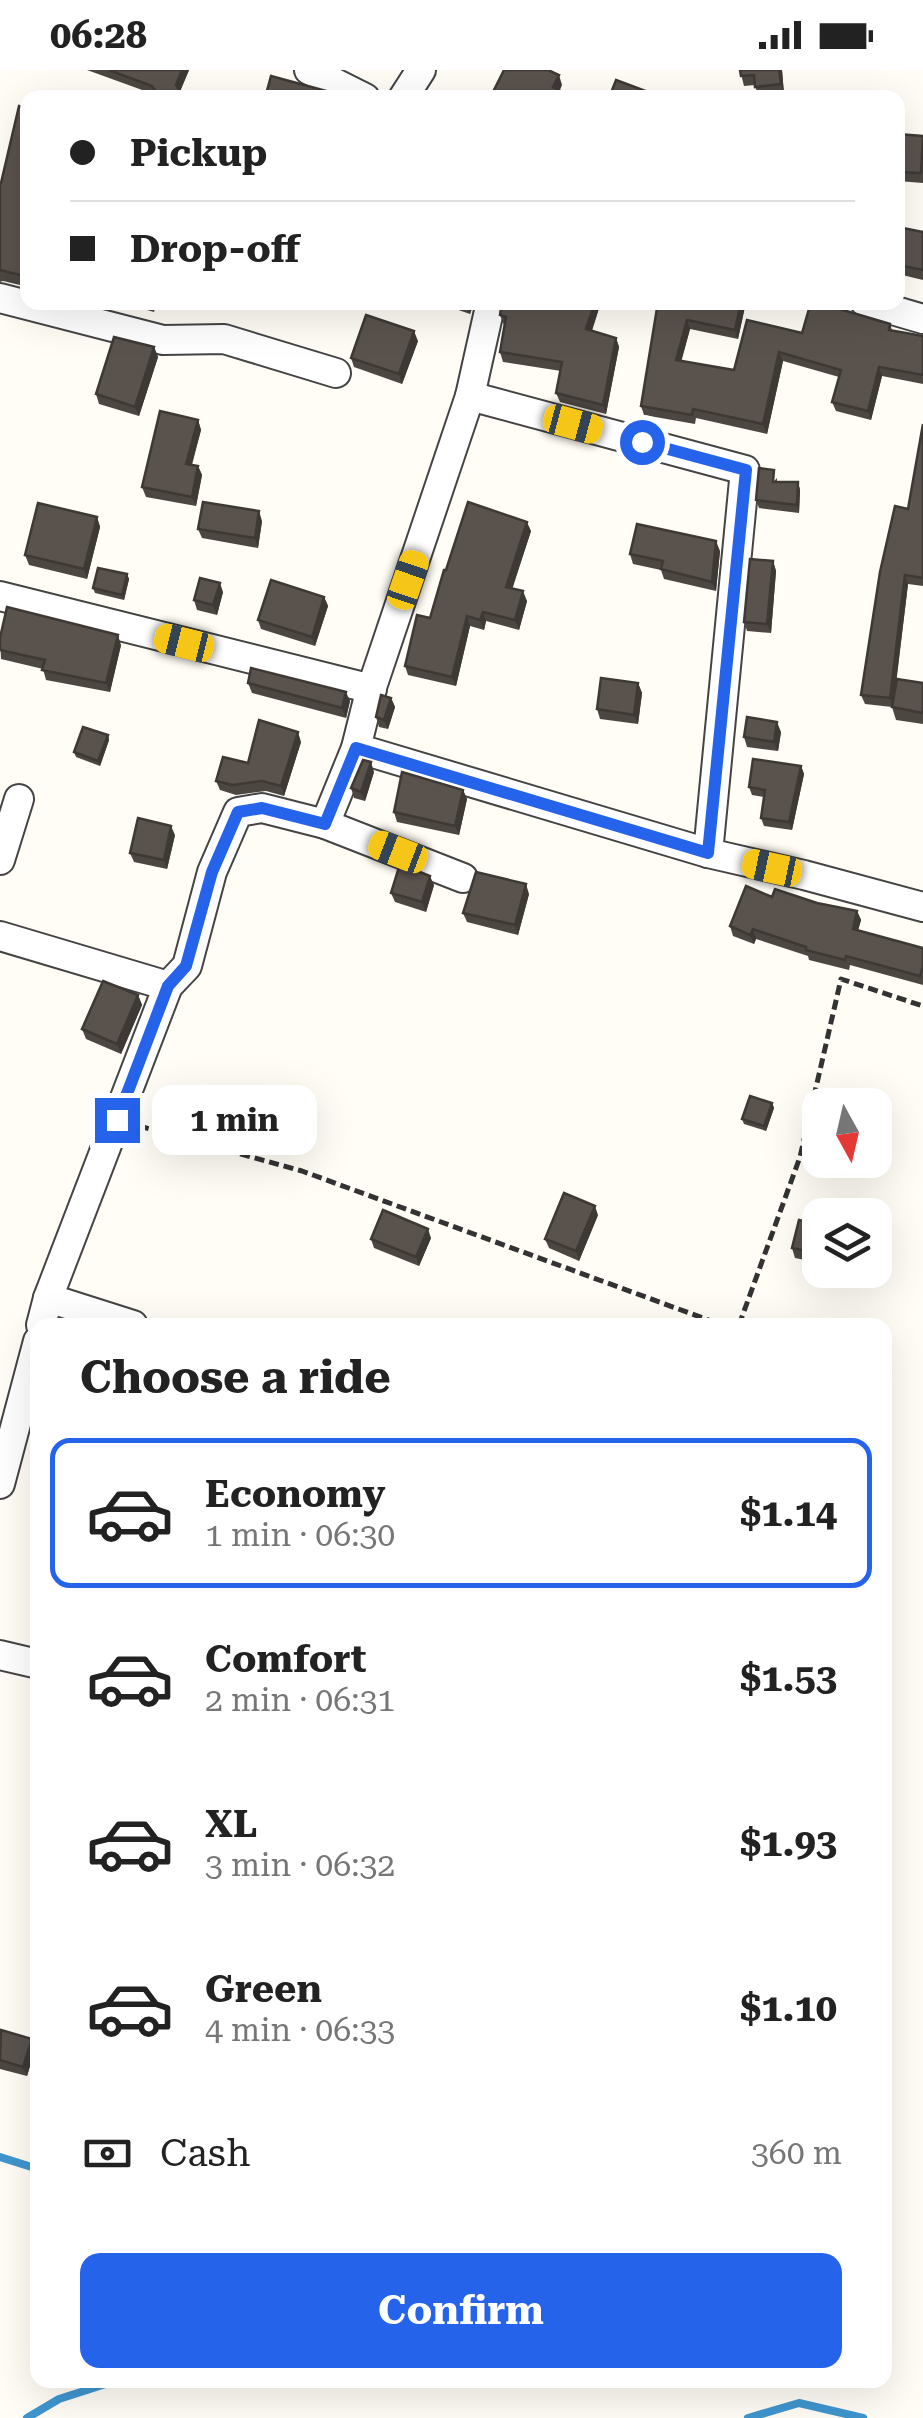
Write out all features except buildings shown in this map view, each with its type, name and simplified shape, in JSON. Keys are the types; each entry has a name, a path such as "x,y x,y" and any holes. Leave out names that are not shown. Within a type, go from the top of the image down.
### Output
{"street":[{"path":"308,70 349,90"},
{"path":"47,310 163,340 224,338 336,372"},
{"path":"325,824 356,748 470,396 489,310"},
{"path":"893,310 923,319"},
{"path":"470,396 746,470 708,853"},
{"path":"0,596 372,690"},
{"path":"356,748 708,853 804,874 923,907"},
{"path":"0,860 19,799"},
{"path":"86,1318 45,1312 168,986 186,966 212,872 238,812 262,808 325,824 463,878"},
{"path":"0,936 168,986"},
{"path":"0,1484 30,1371"},
{"path":"0,1655 30,1662"}],"path":[{"path":"742,1318 800,1157 841,979 923,1006"},
{"path":"117,1120 302,1172 703,1318"}],"waterway":[{"path":"0,2157 30,2166"},
{"path":"27,2418 59,2399 93,2388"},
{"path":"748,2418 799,2403 863,2418"}],"route":[{"path":"117,1120 168,986 186,966 212,872 238,812 262,808 325,824 356,748 708,853 746,470 642,442"}]}
